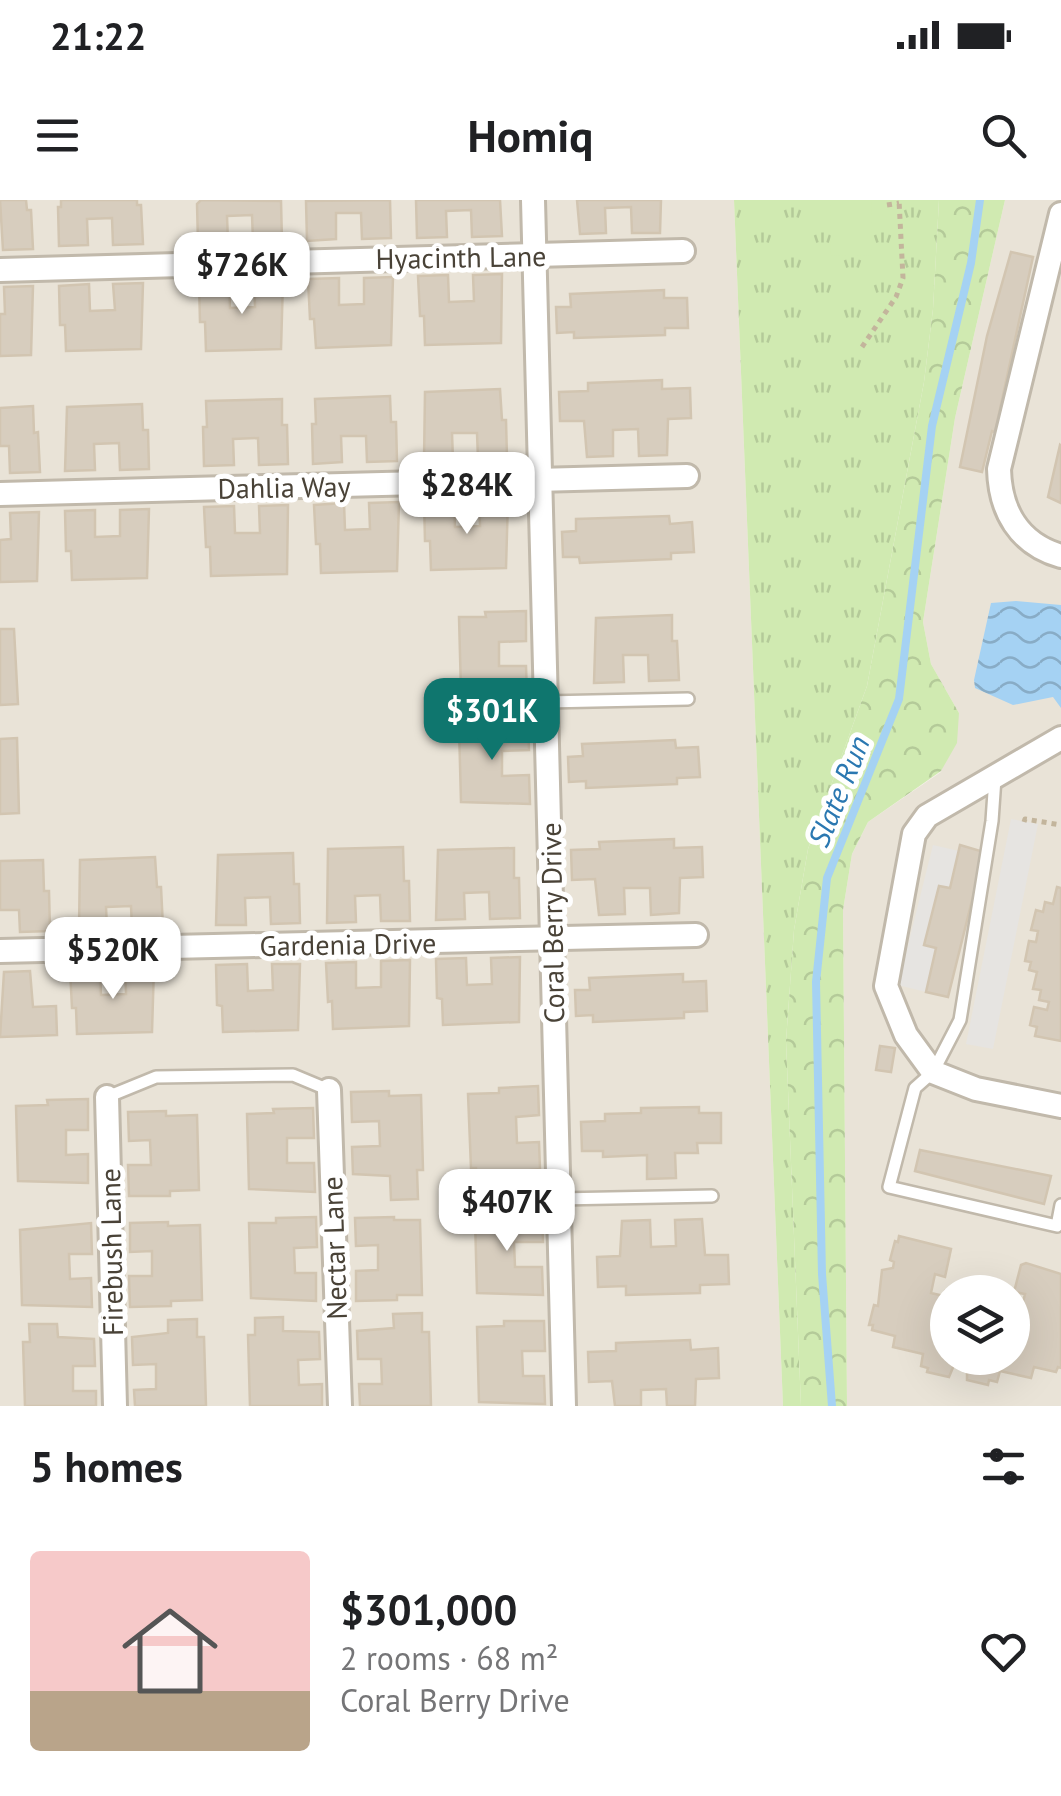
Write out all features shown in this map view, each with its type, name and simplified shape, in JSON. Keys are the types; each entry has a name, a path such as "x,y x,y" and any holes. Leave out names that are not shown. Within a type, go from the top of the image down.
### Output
{"street":[{"name":"Coral Berry Drive","path":"533,200 564,1406"},
{"path":"1061,214 999,469 1002,502 1009,518 1031,542 1061,556"},
{"name":"Hyacinth Lane","path":"0,270 682,251"},
{"name":"Dahlia Way","path":"0,494 688,476"},
{"path":"1056,741 927,816 914,834 886,986 906,1035 933,1072 976,1090 1061,1106"},
{"name":"Gardenia Drive","path":"0,951 696,935"},
{"name":"Nectar Lane","path":"329,1090 340,1406"},
{"name":"Firebush Lane","path":"107,1097 115,1406"}],"lane":[{"path":"546,702 688,699"},
{"path":"994,778 992,821 960,1020 933,1072 915,1088 889,1186 1057,1226 1061,1206"},
{"path":"107,1097 156,1076 293,1074 329,1090"},
{"path":"559,1199 712,1196"}],"path":[{"path":"862,347 896,297 904,278 899,202 887,205"},
{"path":"1024,822 1025,819 1061,826"}],"shaded area":[{"path":"0,200 734,200 783,1406 0,1406"},
{"path":"1005,200 1061,200 1061,1406 847,1406 843,910 852,854 868,822 941,772 959,713 931,664 923,622 955,418"},
{"path":"1011,819 1038,824 993,1049 966,1044"},
{"path":"933,845 959,851 950,888 939,886 936,948 926,992 898,985"}],"green space":[{"path":"734,200 939,200 924,382 867,686 808,849 794,930 786,1041 801,1406 783,1406"},
{"path":"830,200 871,200 872,255 831,256"},
{"path":"939,200 1005,200 955,418 923,622 931,664 959,713 957,743 941,771 868,822 852,854 843,910 847,1406 801,1406 786,1041 794,930 808,849 867,686 924,382"}],"water":[{"path":"991,603 1061,605 1061,708 1053,697 1013,705 975,688"}],"building":[{"path":"0,200 26,200 27,210 31,210 33,249 3,250"},
{"path":"61,200 137,200 137,205 141,205 143,244 113,245 112,218 87,219 88,245 59,246"},
{"path":"201,200 281,201 282,241 253,241 252,215 227,216 228,242 198,243 197,204"},
{"path":"390,200 391,238 362,239 361,213 336,213 336,239 307,241 306,201"},
{"path":"416,200 500,200 502,236 472,237 471,210 446,211 447,237 417,238"},
{"path":"577,200 661,200 660,233 632,233 631,207 605,208 606,233 580,234"},
{"path":"1011,252 1033,257 995,432 992,431 982,472 960,467 987,336"},
{"path":"502,274 501,343 425,345 418,276 448,275 449,302 474,301 473,275"},
{"path":"393,277 391,345 316,348 308,279 339,278 339,305 364,304 364,278"},
{"path":"283,280 281,349 206,351 205,322 200,322 199,282 229,281 230,308 255,307 254,281"},
{"path":"143,283 141,349 66,351 65,325 60,325 59,286 89,284 90,311 115,310 113,284"},
{"path":"33,286 31,355 0,356 4,287"},
{"path":"664,290 664,298 687,298 688,328 665,328 665,335 574,338 574,332 557,333 556,307 571,307 570,294"},
{"path":"662,380 662,389 690,388 691,418 668,419 667,455 639,456 638,429 613,430 613,456 587,457 584,421 560,421 559,392 588,391 588,383"},
{"path":"500,389 507,458 478,459 477,433 452,433 453,460 424,461 425,392"},
{"path":"390,396 391,422 396,422 397,461 367,462 366,436 341,436 342,462 313,464 315,399"},
{"path":"282,399 288,464 259,465 258,438 233,439 234,465 204,466 206,401"},
{"path":"142,404 143,430 148,430 149,469 120,470 119,443 94,444 95,470 65,471 67,407"},
{"path":"33,406 40,472 10,473 9,446 0,446 0,408"},
{"path":"1061,446 1061,503 1048,497"},
{"path":"508,499 506,568 431,570 430,541 425,541 424,501 454,501 455,527 480,526 479,501"},
{"path":"399,502 397,571 321,573 314,505 344,503 345,530 370,529 369,503"},
{"path":"288,505 287,574 211,576 204,507 234,506 235,533 260,533 259,506"},
{"path":"149,509 147,578 72,580 71,551 66,551 65,511 95,510 95,537 120,536 120,510"},
{"path":"39,512 37,581 0,582 0,540 11,539 10,513"},
{"path":"669,516 670,524 692,522 694,552 671,553 671,559 580,563 579,557 563,557 562,532 576,531 576,519"},
{"path":"526,611 526,641 499,642 499,666 526,666 527,695 461,692 459,617"},
{"path":"672,615 679,680 649,681 648,655 623,655 624,682 594,683 596,618"},
{"path":"0,629 14,629 18,704 0,705"},
{"path":"528,721 529,750 502,751 502,776 529,775 530,804 461,802 459,727"},
{"path":"17,738 19,813 0,814 0,739"},
{"path":"675,740 676,748 698,747 700,777 677,778 677,784 586,788 586,781 569,782 568,757 583,756 582,744"},
{"path":"674,839 674,848 702,847 703,877 680,878 679,913 651,915 650,888 624,888 625,914 599,915 595,879 572,880 571,850 600,849 599,842"},
{"path":"960,845 984,852 948,997 926,992 936,948 924,945 939,886 950,888"},
{"path":"403,847 410,921 381,921 380,895 355,896 356,922 327,923 328,849"},
{"path":"514,848 520,918 490,919 489,892 464,893 465,919 436,920 438,850"},
{"path":"293,853 300,923 271,924 270,897 245,898 246,925 216,925 218,855"},
{"path":"155,857 163,927 132,928 131,906 106,907 107,928 79,929 80,860"},
{"path":"43,860 50,931 20,932 19,910 0,910 0,861"},
{"path":"1057,887 1061,888 1061,1041 1035,1036 1037,1027 1030,1025 1034,1007 1047,1010 1049,1002 1039,1000 1041,990 1033,989 1037,972 1029,970 1031,962 1025,961 1029,941 1036,942 1038,931 1031,930 1036,910 1043,912 1045,902 1053,904"},
{"path":"520,957 519,1022 443,1025 442,999 437,998 436,959 466,958 467,985 492,984 491,958"},
{"path":"410,960 409,1026 333,1029 326,963 356,962 356,988 381,987 381,961"},
{"path":"247,964 248,991 273,990 272,964 300,964 298,1030 223,1032 222,1006 217,1005 216,965"},
{"path":"154,966 152,1032 77,1034 70,969 100,968 101,995 126,994 125,968"},
{"path":"30,971 33,1007 56,1006 57,1035 0,1037 4,972"},
{"path":"683,974 683,982 706,981 707,1011 684,1012 684,1018 593,1022 593,1015 576,1016 575,990 590,990 589,978"},
{"path":"880,1046 895,1048 891,1072 876,1070"},
{"path":"538,1086 539,1115 516,1117 517,1143 539,1142 540,1169 503,1173 504,1195 477,1196 476,1168 471,1168 468,1094"},
{"path":"389,1091 389,1096 421,1095 423,1170 417,1170 418,1199 391,1200 390,1176 353,1174 352,1147 380,1146 379,1121 352,1122 351,1092"},
{"path":"88,1099 88,1130 66,1130 66,1155 88,1154 88,1183 18,1181 16,1106"},
{"path":"699,1107 699,1113 721,1113 721,1143 697,1143 698,1153 675,1153 676,1178 647,1179 647,1155 603,1157 603,1151 582,1151 581,1122 605,1121 605,1114 641,1113 641,1108"},
{"path":"313,1108 314,1138 287,1138 287,1163 314,1163 315,1192 249,1189 247,1114"},
{"path":"166,1111 166,1116 197,1115 199,1190 170,1191 170,1196 129,1196 128,1165 151,1165 150,1140 129,1141 128,1112"},
{"path":"920,1150 1051,1176 1044,1204 915,1171"},
{"path":"542,1211 543,1242 514,1242 515,1267 542,1267 543,1295 477,1293 475,1218 502,1217 501,1212"},
{"path":"316,1217 317,1247 294,1248 295,1273 316,1273 316,1301 251,1298 249,1223"},
{"path":"355,1218 420,1220 422,1295 356,1301 356,1271 378,1270 378,1245 356,1246"},
{"path":"702,1219 705,1255 728,1255 729,1284 700,1285 700,1293 626,1295 626,1286 598,1287 597,1257 620,1256 622,1221 650,1220 651,1247 676,1246 675,1220"},
{"path":"168,1222 168,1226 200,1225 202,1300 130,1307 129,1276 152,1276 152,1251 130,1252 130,1223"},
{"path":"91,1223 92,1254 69,1254 70,1279 91,1278 92,1307 22,1305 20,1230"},
{"path":"899,1236 951,1249 945,1275 930,1275 930,1373 921,1366 923,1354 893,1347 895,1336 872,1330 873,1325 869,1325 874,1305 878,1306 882,1270 893,1268 894,1262 890,1260 895,1241"},
{"path":"1026,1263 1061,1274 1061,1368 1056,1372 1034,1367 1031,1378 1018,1375 1030,1375 1030,1275 1018,1275 1021,1265"},
{"path":"422,1313 422,1332 429,1332 431,1406 360,1406 359,1384 382,1384 381,1359 358,1359 357,1331 394,1328 393,1314"},
{"path":"283,1317 283,1331 319,1332 320,1359 298,1360 299,1385 322,1384 322,1406 250,1406 248,1335 255,1335 255,1318"},
{"path":"197,1319 197,1337 204,1337 206,1406 135,1406 134,1390 156,1389 156,1364 133,1365 132,1337 168,1333 168,1320"},
{"path":"504,1321 544,1321 545,1351 522,1351 523,1376 544,1376 545,1404 479,1402 477,1327 504,1326"},
{"path":"29,1324 57,1324 58,1337 94,1339 95,1366 73,1366 73,1391 96,1391 96,1406 25,1406 23,1342 30,1342"},
{"path":"690,1340 691,1350 718,1348 719,1378 696,1379 695,1406 667,1406 666,1389 641,1390 641,1406 615,1406 612,1381 589,1382 588,1352 616,1351 616,1343"},
{"path":"967,1375 999,1375 997,1382 989,1380 988,1385 967,1380"}],"waterway":[{"name":"Slate Run","path":"832,1406 822,1274 816,982 827,878 899,699 932,426 971,263 980,200"}]}
